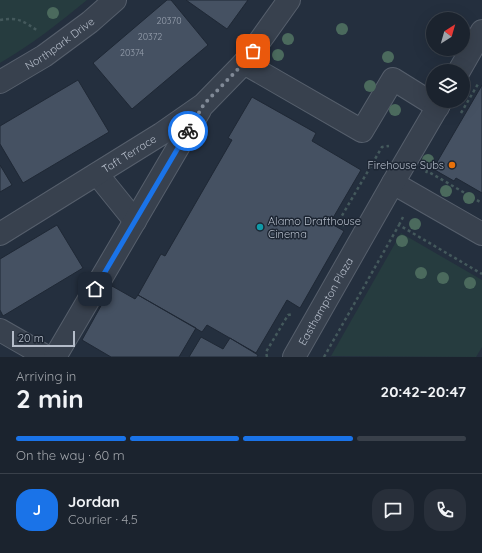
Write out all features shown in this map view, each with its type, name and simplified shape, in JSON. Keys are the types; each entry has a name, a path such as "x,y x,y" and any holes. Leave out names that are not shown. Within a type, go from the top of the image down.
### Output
{"street":[{"name":"Northpark Drive","path":"0,82 44,56 90,22 115,0"},
{"name":"Taft Terrace","path":"0,234 161,134 204,104 244,63 289,0"},
{"path":"463,64 482,31"},
{"path":"244,63 362,131 392,79 426,97"},
{"path":"55,357 204,104"},
{"name":"Easthampton Plaza","path":"294,357 438,108"},
{"path":"97,174 135,221"},
{"path":"393,183 482,234"},
{"path":"0,330 47,357"}],"path":[{"path":"0,20 12,18 24,21 38,31"},
{"path":"324,357 399,225 482,274"}],"green space":[{"path":"0,0 87,0 23,49 0,63"},
{"path":"401,233 482,280 482,347 476,357 331,356"}],"building":[{"path":"167,0 171,0 208,45 132,109 93,63"},
{"path":"186,0 248,0 227,29"},
{"path":"78,80 109,132 23,183 0,144 0,126"},
{"path":"482,85 482,193 456,178 454,181 433,169 469,108 470,108"},
{"name":"Alamo Drafthouse Cinema","path":"252,97 316,133 312,141 361,170 330,223 344,231 300,308 287,300 256,353 207,325 202,332 138,295 161,254 165,256 232,140 228,138"},
{"path":"0,165 12,185 0,192"},
{"path":"57,225 83,268 3,316 0,310 0,259"},
{"path":"112,286 135,299 138,295 196,328 179,357 111,357 82,340"},
{"path":"201,337 223,349 230,338 258,355 257,357 189,357"}],"way so far":[{"path":"188,131 204,104 244,63 253,51"}],"place":[{"name":"Firehouse Subs","path":"452,165"},
{"name":"Alamo Drafthouse Cinema","path":"260,227"}],"route":[{"path":"95,289 188,131"}]}
